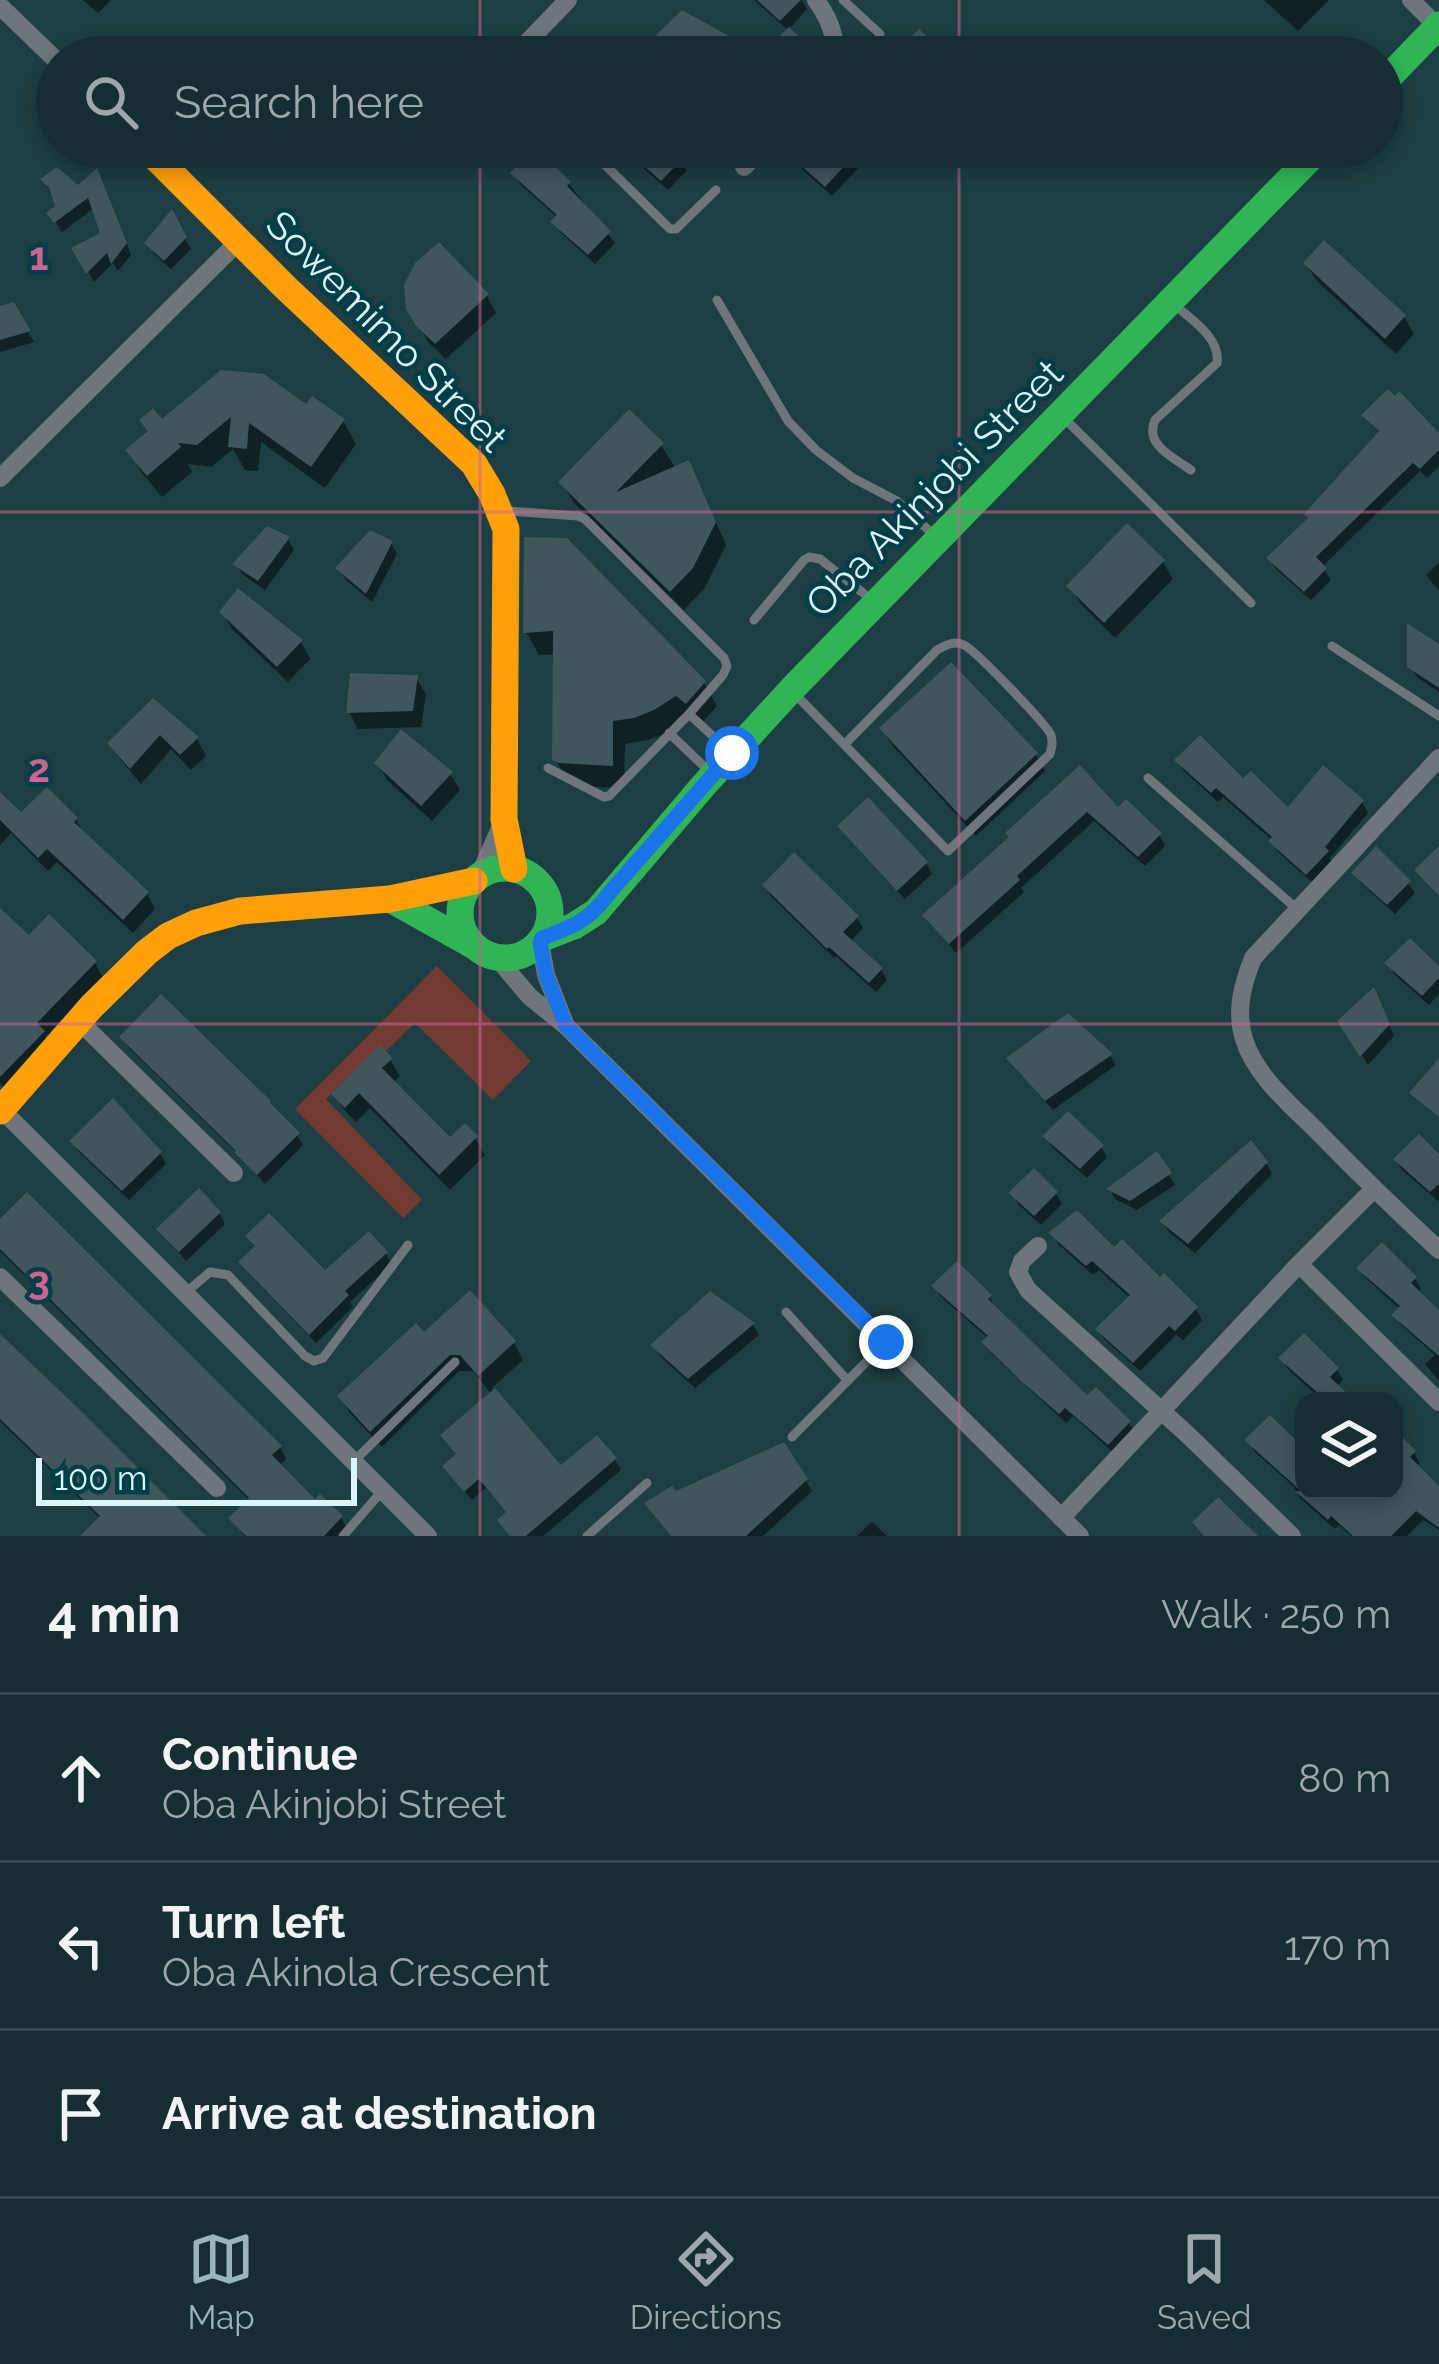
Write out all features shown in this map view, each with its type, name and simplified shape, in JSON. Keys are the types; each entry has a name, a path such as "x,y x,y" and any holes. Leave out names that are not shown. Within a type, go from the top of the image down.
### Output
{"street":[{"path":"533,36 568,0"},
{"path":"816,0 829,17 834,36"},
{"path":"1403,63 1438,27 1411,0"},
{"path":"0,6 36,41"},
{"name":"Sowemimo Street","path":"166,168 285,287 475,464 498,509 506,529 504,819 514,869"},
{"name":"Oba Akinjobi Street","path":"541,940 596,912 791,689 1301,168"},
{"path":"0,478 240,240"},
{"path":"1439,758 1253,958 1242,986 1243,1036 1252,1058 1281,1095 1439,1250"},
{"name":"Sowemimo Street","path":"476,878 504,819"},
{"path":"390,899 486,952 519,956 541,940 549,924 550,908 538,882 514,869 500,868 390,899 240,911 196,922 147,952 1,1109 428,1536"},
{"path":"476,878 460,909 467,936 566,1026 1080,1536"},
{"path":"545,894 582,902 611,891"},
{"path":"541,940 546,975 566,1026"},
{"path":"79,1021 233,1173"},
{"path":"1061,1519 1374,1189"},
{"path":"1039,1246 1018,1271 1028,1290 1292,1536"},
{"path":"1299,1264 1439,1402"},
{"path":"0,1277 218,1488"}],"lane":[{"path":"843,0 880,34"},
{"path":"608,168 670,229 676,229 716,190"},
{"path":"717,300 788,422 816,450 853,478 897,501 940,540"},
{"path":"1171,302 1206,333 1219,353 1217,363 1151,429 1163,450 1191,470"},
{"path":"1061,415 1251,603"},
{"path":"498,509 585,519 727,666 610,796 548,768"},
{"path":"754,620 809,557 820,559 876,603"},
{"path":"791,689 948,850 1050,754 1052,745 1048,729 980,658 963,644 951,643 938,650 846,743"},
{"path":"1332,646 1439,716"},
{"path":"688,714 732,753"},
{"path":"669,734 713,775"},
{"path":"1148,778 1298,910"},
{"path":"184,1294 210,1272 228,1275 314,1361 323,1358 408,1246"},
{"path":"786,1312 848,1381"},
{"path":"792,1437 886,1342"},
{"path":"353,1462 455,1362"},
{"path":"587,1536 647,1483"},
{"path":"344,1536 382,1491"}],"shaded area":[{"path":"437,966 531,1061 493,1100 415,1023 386,1051 380,1046 326,1099 422,1200 403,1218 295,1109"}],"building":[{"path":"757,0 801,0 780,21"},
{"path":"682,10 729,36 657,36"},
{"path":"58,168 78,185 97,168 127,243 111,264 107,253 86,274 71,248 100,233 88,198 54,223 46,213 55,206 40,179"},
{"path":"515,168 557,168 571,182 567,186 611,231 588,255 550,222 557,215 510,173"},
{"path":"646,168 674,168 661,181"},
{"path":"804,168 843,168 825,187"},
{"path":"172,209 187,237 164,261 144,243"},
{"path":"1324,240 1406,315 1385,339 1303,263"},
{"path":"439,242 489,294 435,344 406,309 404,285 415,263"},
{"path":"14,302 31,331 0,340 0,306"},
{"path":"221,370 264,374 306,404 312,396 345,419 311,467 249,423 247,449 228,447 231,417 197,445 178,443 181,447 147,476 125,450 148,431 139,420 153,408 162,419"},
{"path":"1388,389 1395,396 1399,391 1439,433 1439,450 1420,469 1413,463 1316,557 1327,568 1304,592 1266,558 1308,518 1304,514 1379,431 1361,415"},
{"path":"629,409 664,443 616,492 689,460 716,522 693,568 670,592 558,482"},
{"path":"1127,523 1165,560 1104,623 1066,586"},
{"path":"267,526 290,537 258,581 232,564"},
{"path":"370,530 393,541 366,594 335,568"},
{"path":"524,537 567,538 706,681 686,704 676,696 634,718 613,721 613,766 552,760 553,631 523,633"},
{"path":"238,588 303,640 277,667 219,612"},
{"path":"1407,623 1439,644 1439,688 1407,667"},
{"path":"951,662 1038,753 965,821 879,728"},
{"path":"350,673 418,675 413,711 346,713"},
{"path":"153,698 199,737 180,755 160,735 130,769 107,743"},
{"path":"401,729 453,772 421,806 374,763"},
{"path":"1200,735 1243,778 1251,771 1288,807 1323,765 1364,800 1306,875 1268,841 1272,837 1216,788 1211,793 1174,760"},
{"path":"1080,765 1118,807 1126,799 1162,833 1138,857 1087,812 949,944 922,915"},
{"path":"47,787 78,818 74,822 149,892 123,920 47,849 38,858 0,820 0,792 21,812"},
{"path":"868,797 928,862 897,891 837,826"},
{"path":"1376,846 1411,881 1387,905 1351,873"},
{"path":"1439,846 1439,896 1414,870"},
{"path":"794,852 859,916 843,932 883,968 869,983 762,885"},
{"path":"0,908 29,935 49,914 97,961 37,1023 45,1031 0,1077"},
{"path":"1410,938 1439,966 1439,978 1422,996 1384,963"},
{"path":"1374,987 1390,1024 1360,1057 1337,1021"},
{"path":"161,994 300,1133 257,1175 119,1037"},
{"path":"1068,1013 1113,1054 1045,1101 1006,1058"},
{"path":"380,1045 393,1058 382,1068 450,1137 465,1123 478,1136 439,1175 359,1093 345,1108 331,1094"},
{"path":"1439,1058 1439,1117 1409,1093"},
{"path":"113,1098 162,1152 122,1191 69,1141"},
{"path":"1068,1111 1104,1145 1080,1169 1042,1136"},
{"path":"1419,1134 1439,1154 1439,1184 1430,1192 1393,1159"},
{"path":"1251,1140 1268,1162 1188,1244 1159,1221"},
{"path":"1157,1151 1172,1173 1130,1201 1106,1189"},
{"path":"1034,1168 1058,1192 1034,1216 1008,1193"},
{"path":"199,1188 221,1212 179,1252 156,1229"},
{"path":"27,1192 282,1446 272,1455 315,1499 320,1494 343,1516 324,1536 246,1536 228,1518 249,1498 0,1249 0,1219"},
{"path":"1077,1210 1114,1247 1122,1239 1198,1307 1175,1331 1169,1326 1133,1363 1095,1329 1130,1295 1092,1261 1086,1266 1048,1233"},
{"path":"269,1213 325,1270 369,1231 388,1252 345,1291 349,1295 309,1335 238,1262 255,1246 245,1236"},
{"path":"1382,1242 1417,1277 1411,1283 1439,1310 1439,1356 1391,1315 1400,1306 1356,1268"},
{"path":"957,1261 992,1295 988,1299 1087,1395 1096,1387 1131,1421 1108,1445 1065,1408 1059,1414 1021,1381 981,1342 988,1336 931,1286"},
{"path":"470,1290 516,1341 478,1376 460,1355 450,1355 370,1432 337,1396 416,1323 424,1332"},
{"path":"710,1291 755,1323 688,1379 650,1345"},
{"path":"1304,1333 1339,1368 1330,1377 1346,1392 1317,1392 1278,1358"},
{"path":"0,1334 206,1536 80,1536 100,1516 0,1419"},
{"path":"495,1388 561,1465 597,1435 617,1458 526,1536 510,1536 497,1520 506,1512 479,1479 464,1492 442,1466 456,1454 440,1435"},
{"path":"1270,1415 1295,1439 1295,1486 1244,1440"},
{"path":"1403,1438 1416,1451 1410,1457 1439,1486 1439,1528 1416,1511 1391,1536 1353,1536 1331,1516 1328,1520 1305,1500 1403,1500"},
{"path":"784,1442 808,1479 746,1536 671,1536 644,1503 672,1486 676,1491"},
{"path":"1218,1497 1258,1536 1204,1536 1192,1522"}],"traffic: fast":[{"path":"1403,62 1439,25"},
{"path":"543,938 596,912 791,690 1301,168"},
{"path":"505,868 536,882 550,913 536,944 505,958 474,944 460,913 474,882 505,868"},
{"path":"390,899 476,947"}],"traffic: slow":[{"path":"166,168 474,464 492,494 506,529 504,819 514,869"},
{"path":"0,1111 92,1006 168,936 240,911 390,899 474,881"}],"route":[{"path":"732,753 596,912 542,938 546,975 566,1026 886,1342"}]}
